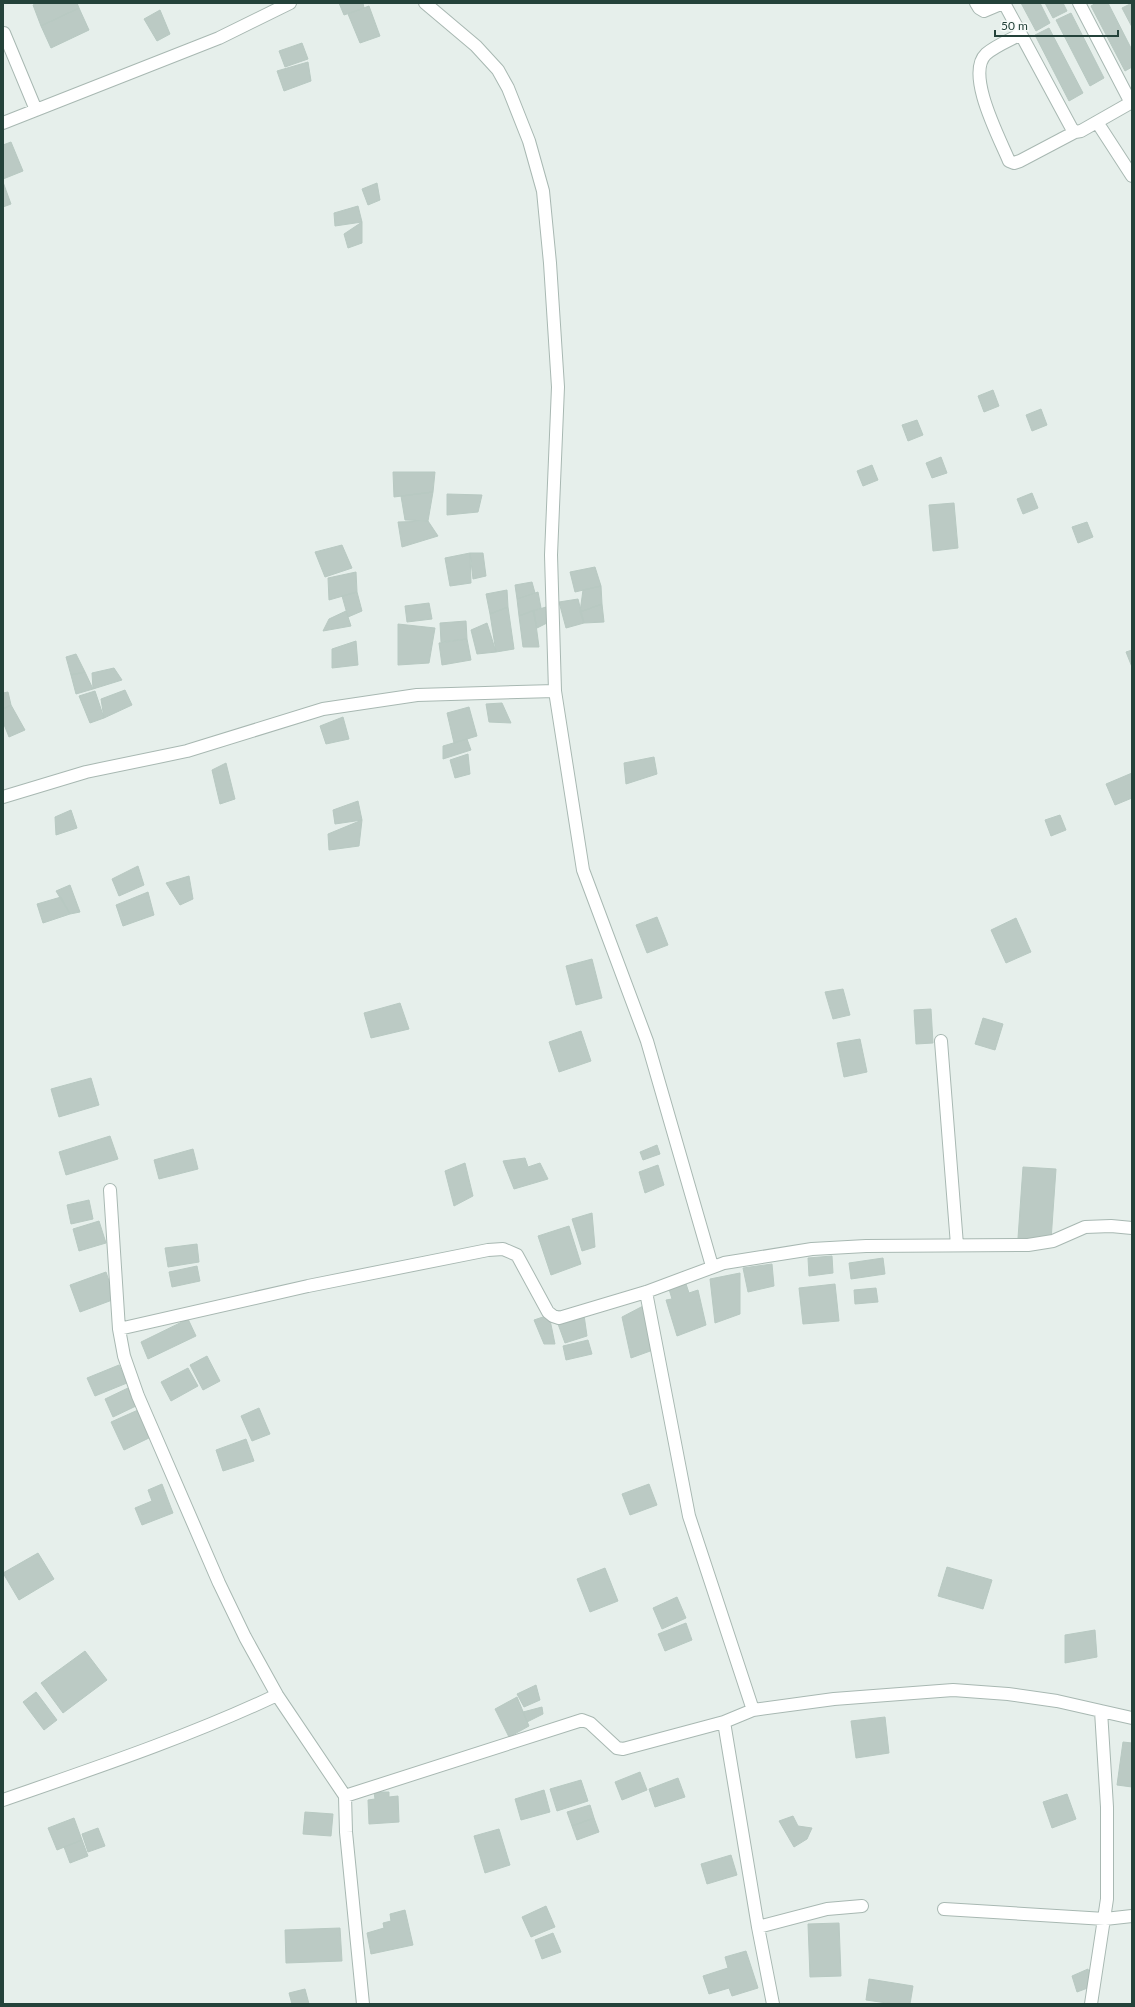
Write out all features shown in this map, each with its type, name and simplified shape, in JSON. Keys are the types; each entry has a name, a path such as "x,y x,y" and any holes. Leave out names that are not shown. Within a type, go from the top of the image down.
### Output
{"street":[{"path":"3,123 219,38 290,3"},
{"path":"425,3 476,46 498,70 508,88 530,141 543,191 550,263 558,387 551,555 555,692 583,870 647,1041 712,1266"},
{"path":"976,3 979,8 984,11 1003,3 1075,132"},
{"path":"1021,34 986,54 982,61 980,74 984,103 1009,161 1014,163 1075,132 1081,131 1132,103 1079,3"},
{"path":"4,33 36,110"},
{"path":"1097,122 1132,176"},
{"path":"3,797 86,772 187,751 323,709 417,695 555,692"},
{"path":"941,1041 957,1245"},
{"path":"110,1190 118,1329 124,1356 138,1396 219,1582 245,1637 276,1695 345,1796 346,1832 363,2004"},
{"path":"118,1329 308,1286 488,1250 503,1249 517,1255 548,1312 559,1318 646,1292 712,1266 812,1249 866,1246 1039,1244 1053,1241 1085,1228 1111,1226 1132,1228"},
{"path":"646,1292 689,1516 752,1710"},
{"path":"345,1796 582,1720 590,1723 617,1748 623,1749 724,1722 752,1710 834,1699 953,1690 1008,1694 1057,1701 1132,1718"},
{"path":"3,1800 157,1745 235,1715 276,1695"},
{"path":"1091,2004 1105,1919 1107,1807 1101,1711"},
{"path":"724,1722 758,1927 773,2004"},
{"path":"758,1927 827,1909 862,1906"},
{"path":"944,1909 1105,1919 1132,1916"}],"building":[{"path":"37,3 77,3 79,8 41,26 33,5"},
{"path":"339,3 363,3 364,8 344,15"},
{"path":"1021,3 1040,3 1050,23 1036,31"},
{"path":"1045,3 1063,3 1067,11 1053,18"},
{"path":"1096,3 1108,3 1132,50 1132,67 1125,71 1091,6"},
{"path":"1132,3 1132,27 1122,8"},
{"path":"369,6 380,36 360,43 348,14"},
{"path":"79,8 89,30 51,48 41,26"},
{"path":"160,10 170,34 157,41 144,19"},
{"path":"1071,13 1104,78 1090,86 1056,20"},
{"path":"1049,28 1083,93 1069,101 1035,35"},
{"path":"302,43 308,59 285,67 279,51"},
{"path":"308,62 311,81 284,91 277,71"},
{"path":"11,142 23,171 3,179 3,145"},
{"path":"3,182 11,204 3,207"},
{"path":"377,183 380,200 368,205 362,189"},
{"path":"358,206 362,222 335,226 334,213"},
{"path":"362,222 362,243 348,248 344,234"},
{"path":"993,390 999,406 984,412 978,396"},
{"path":"1041,409 1047,425 1032,431 1026,415"},
{"path":"917,420 923,435 908,441 902,425"},
{"path":"941,457 947,473 932,478 926,463"},
{"path":"872,465 878,480 863,486 857,471"},
{"path":"393,472 435,472 433,492 394,497"},
{"path":"433,492 428,521 405,520 401,496"},
{"path":"1032,493 1038,508 1023,514 1017,499"},
{"path":"447,494 482,495 478,512 447,515"},
{"path":"954,503 958,548 933,551 929,505"},
{"path":"428,521 438,536 402,547 398,522"},
{"path":"1087,522 1093,537 1078,543 1072,527"},
{"path":"342,545 352,568 325,577 315,552"},
{"path":"470,553 471,583 450,586 445,558"},
{"path":"470,553 483,553 486,576 473,579"},
{"path":"595,567 601,586 575,592 570,572"},
{"path":"356,572 357,592 329,600 328,578"},
{"path":"532,582 535,593 517,599 515,585"},
{"path":"601,586 602,604 580,612 583,590"},
{"path":"507,590 508,607 490,614 486,594"},
{"path":"357,592 362,611 348,617 342,596"},
{"path":"538,592 541,608 519,616 517,599"},
{"path":"578,599 584,623 566,628 559,602"},
{"path":"429,603 432,619 407,622 405,606"},
{"path":"602,604 604,622 584,623 580,612"},
{"path":"508,607 514,649 496,652 490,614"},
{"path":"546,607 549,622 537,628 533,611"},
{"path":"534,610 539,647 523,647 519,616"},
{"path":"346,611 351,626 323,631 329,619"},
{"path":"466,621 467,639 441,642 440,623"},
{"path":"487,623 496,652 477,654 471,630"},
{"path":"398,624 435,628 429,663 398,665"},
{"path":"467,639 471,660 442,665 439,643"},
{"path":"356,641 358,665 332,668 332,649"},
{"path":"1132,650 1132,667 1126,652"},
{"path":"76,654 85,672 71,675 66,657"},
{"path":"114,668 122,680 93,689 92,673"},
{"path":"85,672 93,689 76,694 71,675"},
{"path":"125,690 132,705 104,718 101,699"},
{"path":"95,691 104,718 90,723 79,696"},
{"path":"8,692 11,705 3,709 3,693"},
{"path":"502,703 511,723 489,722 486,704"},
{"path":"11,705 25,730 9,737 3,722 3,709"},
{"path":"469,707 477,736 454,743 447,713"},
{"path":"343,717 349,739 326,744 320,726"},
{"path":"467,739 471,750 443,759 443,746"},
{"path":"468,754 470,774 455,778 450,760"},
{"path":"654,757 657,774 626,784 624,763"},
{"path":"226,763 235,799 220,804 212,770"},
{"path":"1132,773 1132,798 1115,805 1106,784"},
{"path":"358,801 362,820 335,824 333,810"},
{"path":"71,810 77,828 56,835 55,817"},
{"path":"1060,815 1066,830 1051,836 1045,820"},
{"path":"362,820 359,846 329,850 328,834"},
{"path":"138,866 144,885 119,896 112,879"},
{"path":"189,876 193,899 180,905 166,883"},
{"path":"70,885 80,912 70,914 56,891"},
{"path":"148,892 154,915 123,926 116,905"},
{"path":"61,897 70,914 43,923 37,904"},
{"path":"657,917 668,945 647,953 636,925"},
{"path":"1016,918 1031,952 1006,963 991,930"},
{"path":"592,959 602,998 576,1005 566,966"},
{"path":"843,989 850,1015 833,1019 825,992"},
{"path":"400,1003 409,1029 371,1038 364,1013"},
{"path":"931,1009 933,1043 916,1044 914,1010"},
{"path":"983,1018 1003,1024 995,1050 975,1044"},
{"path":"581,1031 591,1061 559,1072 549,1042"},
{"path":"860,1039 867,1072 844,1077 837,1043"},
{"path":"91,1078 99,1105 59,1117 51,1089"},
{"path":"110,1136 118,1159 66,1175 59,1152"},
{"path":"657,1145 660,1154 643,1160 640,1152"},
{"path":"193,1149 198,1169 159,1179 154,1160"},
{"path":"525,1158 528,1167 540,1163 548,1179 514,1189 503,1161"},
{"path":"465,1163 473,1196 454,1206 445,1171"},
{"path":"658,1165 664,1185 645,1193 639,1172"},
{"path":"1023,1167 1056,1169 1051,1240 1018,1238"},
{"path":"89,1200 93,1219 71,1224 67,1205"},
{"path":"592,1213 595,1247 582,1251 572,1219"},
{"path":"99,1221 106,1243 79,1251 73,1229"},
{"path":"569,1226 581,1264 551,1275 538,1236"},
{"path":"197,1244 199,1262 168,1267 165,1248"},
{"path":"832,1256 833,1273 809,1276 808,1258"},
{"path":"883,1258 885,1274 851,1279 849,1263"},
{"path":"772,1264 774,1286 748,1292 743,1268"},
{"path":"197,1266 200,1281 172,1287 169,1272"},
{"path":"106,1272 115,1299 80,1312 70,1285"},
{"path":"740,1273 740,1314 715,1323 710,1279"},
{"path":"686,1284 689,1293 698,1290 706,1325 677,1336 666,1300 672,1299 669,1289"},
{"path":"835,1284 839,1321 803,1324 799,1288"},
{"path":"876,1288 878,1302 855,1304 854,1290"},
{"path":"645,1305 653,1350 631,1358 622,1317"},
{"path":"549,1315 555,1344 544,1344 534,1320"},
{"path":"584,1315 587,1336 565,1343 558,1324"},
{"path":"188,1319 196,1336 148,1359 141,1342"},
{"path":"588,1340 592,1354 566,1360 563,1346"},
{"path":"207,1356 220,1381 203,1390 190,1365"},
{"path":"119,1365 127,1383 95,1396 87,1378"},
{"path":"188,1368 198,1386 171,1401 161,1382"},
{"path":"128,1388 136,1406 113,1417 105,1399"},
{"path":"259,1408 270,1434 252,1441 241,1416"},
{"path":"138,1410 151,1437 124,1450 111,1422"},
{"path":"246,1439 254,1461 223,1471 216,1450"},
{"path":"162,1484 173,1513 142,1525 135,1508 152,1501 148,1490"},
{"path":"649,1484 657,1505 630,1515 622,1494"},
{"path":"38,1553 54,1579 19,1600 3,1573"},
{"path":"947,1567 992,1580 983,1609 938,1596"},
{"path":"605,1568 618,1601 590,1612 577,1579"},
{"path":"677,1597 686,1618 662,1629 653,1608"},
{"path":"686,1623 692,1640 665,1651 658,1634"},
{"path":"1095,1630 1097,1657 1065,1663 1065,1635"},
{"path":"85,1651 107,1680 63,1713 41,1683"},
{"path":"536,1685 540,1700 524,1707 517,1694"},
{"path":"36,1692 57,1720 44,1730 23,1702"},
{"path":"517,1697 529,1726 509,1737 495,1709"},
{"path":"542,1707 543,1714 527,1722 523,1712"},
{"path":"885,1717 889,1753 856,1758 851,1721"},
{"path":"1123,1742 1132,1743 1132,1787 1117,1785"},
{"path":"640,1772 647,1790 622,1800 615,1782"},
{"path":"678,1778 685,1797 655,1807 649,1789"},
{"path":"581,1780 588,1801 557,1811 550,1789"},
{"path":"544,1790 550,1812 521,1820 515,1799"},
{"path":"374,1792 389,1792 389,1797 398,1796 399,1822 369,1824 368,1800 375,1799"},
{"path":"1067,1794 1076,1819 1052,1828 1043,1802"},
{"path":"590,1805 594,1818 572,1826 567,1812"},
{"path":"305,1812 333,1814 331,1836 303,1834"},
{"path":"793,1816 798,1826 812,1828 807,1839 794,1847 779,1821"},
{"path":"74,1818 82,1840 57,1850 48,1828"},
{"path":"594,1818 599,1832 577,1840 572,1826"},
{"path":"98,1828 105,1846 88,1852 82,1834"},
{"path":"499,1829 510,1865 485,1873 474,1836"},
{"path":"82,1840 88,1856 70,1863 64,1847"},
{"path":"731,1855 737,1875 707,1884 701,1864"},
{"path":"546,1906 555,1927 531,1937 522,1917"},
{"path":"405,1910 413,1945 371,1954 367,1933 384,1928 383,1923 391,1921 390,1914"},
{"path":"839,1923 841,1976 810,1977 808,1924"},
{"path":"340,1928 342,1961 286,1963 285,1930"},
{"path":"553,1933 561,1952 542,1959 535,1940"},
{"path":"746,1951 758,1988 732,1996 729,1988 709,1994 703,1976 728,1968 725,1957"},
{"path":"1088,1969 1093,1986 1077,1992 1072,1976"},
{"path":"869,1979 913,1986 910,2004 894,2004 866,2000"},
{"path":"305,1989 309,2004 292,2004 289,1993"}]}
